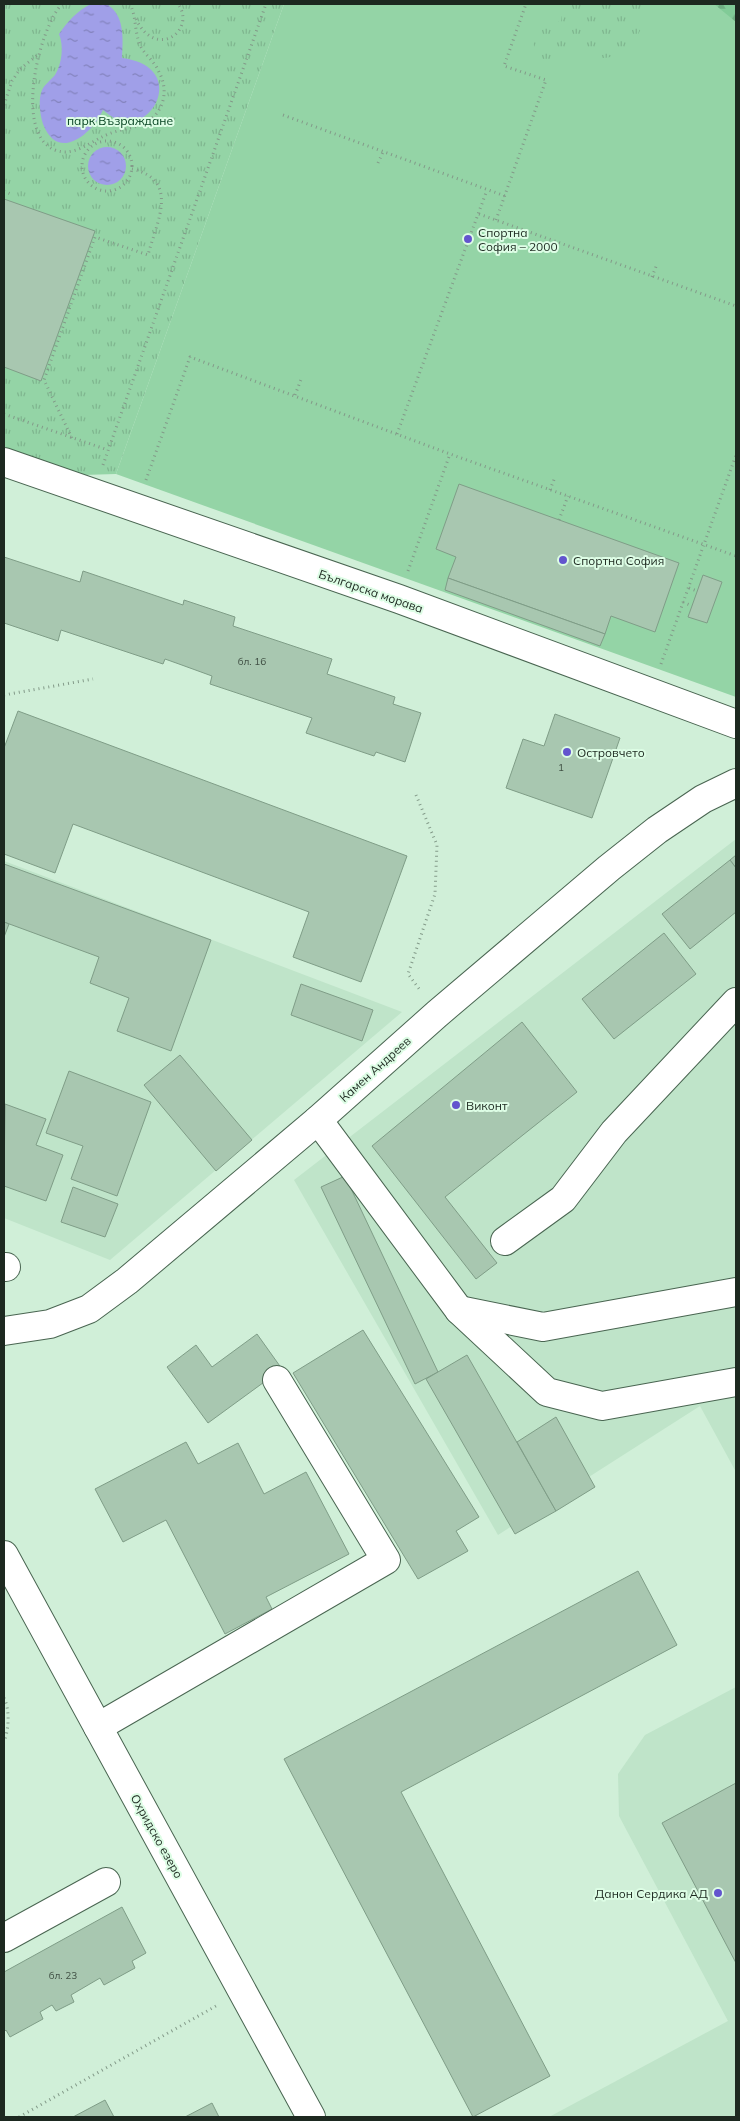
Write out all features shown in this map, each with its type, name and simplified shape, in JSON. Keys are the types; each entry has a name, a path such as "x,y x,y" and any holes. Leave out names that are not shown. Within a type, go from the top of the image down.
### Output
{"street":[{"name":"Българска морава","path":"4,462 484,630 736,724"},
{"name":"Камен Андреев","path":"4,1331 50,1324 88,1309 127,1281 318,1120 437,1014 609,868 657,830 704,799 736,783"},
{"path":"505,1241 563,1199 614,1132 736,1002"},
{"path":"318,1120 459,1310 547,1392 602,1406 736,1382"},
{"path":"459,1310 543,1327 736,1292"},
{"path":"98,1727 386,1560 277,1380"},
{"name":"Охридско езеро","path":"4,1555 311,2117"},
{"path":"4,1938 106,1882"}],"path":[{"path":"62,4 49,22 34,75 33,108 37,129 45,143 55,150 69,151 82,148 113,132 143,124 154,116 163,105 165,92 163,80 159,71 142,50 138,40 135,16"},
{"path":"130,4 143,32 148,37 163,40 176,33 180,28 182,13 178,4"},
{"path":"93,493 266,4"},
{"path":"496,220 546,80 504,66 526,4"},
{"path":"4,105 12,81 20,69 39,54"},
{"path":"283,115 505,196"},
{"path":"107,140 123,146 132,161 132,169 130,177 118,189 102,191 88,183 81,168 82,159 93,143 107,140"},
{"path":"378,163 382,152"},
{"path":"72,438 44,380 95,237 148,255 163,199 160,184 152,177 132,169"},
{"path":"397,434 487,190"},
{"path":"4,192 13,194"},
{"path":"479,214 736,306"},
{"path":"652,277 657,264"},
{"path":"148,474 190,357 450,454 736,556"},
{"path":"296,395 302,377"},
{"path":"4,414 108,450"},
{"path":"419,542 450,454"},
{"path":"670,637 736,455"},
{"path":"550,490 555,476"},
{"path":"559,520 568,496"},
{"path":"688,588 697,591"},
{"path":"683,602 692,606"},
{"path":"4,695 93,678"},
{"path":"416,796 437,845 436,884 435,894 408,974 437,1014"},
{"path":"4,1698 8,1705 7,1734 4,1742"},
{"path":"19,2117 242,1991"}],"shaded area":[{"path":"736,839 736,1472 700,1406 498,1535 294,1180"},
{"path":"4,861 402,1012 110,1260 4,1218"},
{"path":"736,1687 736,2117 549,2117 728,2021 619,1816 618,1774 645,1735"}],"green space":[{"name":"парк Възраждане","path":"4,4 284,4 116,474 83,475 4,447"},
{"name":"Спортна София – 2000","path":"284,4 736,4 736,697 116,474"},
{"path":"563,4 641,4 642,23 634,41 620,54 601,58 590,56 575,49 563,63 552,65 542,61 536,51 533,39 536,29 545,22 561,22"},
{"path":"714,4 736,4 736,22"}],"water":[{"path":"91,4 108,5 118,15 122,29 122,58 142,64 154,73 159,85 158,98 152,109 142,118 130,122 116,119 103,110 91,128 83,135 74,141 66,143 57,142 49,136 43,124 40,98 42,90 55,75 59,66 62,49 59,34 73,17"},
{"path":"107,147 121,152 126,166 121,180 107,185 93,180 88,166 93,152"}],"building":[{"path":"4,199 95,231 41,381 4,367"},
{"name":"Спортна София","path":"459,484 679,563 655,632 611,616 605,634 448,578 456,557 436,549"},
{"path":"4,557 80,582 83,571 183,605 184,600 235,617 233,626 332,659 327,674 395,697 393,704 421,713 405,762 376,752 374,756 306,733 312,718 210,684 212,676 165,659 163,664 61,630 58,641 4,623"},
{"path":"703,575 722,582 707,623 688,617"},
{"path":"448,578 605,634 600,646 445,590"},
{"path":"18,711 407,856 361,982 293,957 309,912 73,824 55,873 4,854 4,748"},
{"path":"555,714 620,738 592,818 506,788 523,739 544,746"},
{"path":"736,855 736,868 730,860"},
{"path":"730,860 736,868 736,912 690,949 662,914"},
{"path":"4,864 211,940 171,1051 117,1031 129,998 90,983 99,957 4,922"},
{"path":"4,922 9,924 4,937"},
{"path":"664,933 696,974 614,1039 582,999"},
{"path":"301,984 373,1010 362,1041 291,1015"},
{"path":"522,1022 577,1092 445,1197 497,1263 476,1279 372,1146"},
{"path":"180,1055 252,1140 216,1171 144,1085"},
{"path":"69,1071 151,1102 117,1196 71,1179 83,1146 46,1133"},
{"path":"5,1104 46,1119 36,1145 63,1155 46,1201 4,1186"},
{"path":"345,1176 438,1372 415,1384 321,1187"},
{"path":"73,1187 118,1204 105,1237 61,1222"},
{"path":"363,1330 479,1517 456,1531 468,1551 418,1579 293,1373"},
{"path":"257,1334 282,1369 208,1423 167,1367 196,1345 212,1367"},
{"path":"467,1355 556,1511 515,1534 426,1379"},
{"path":"556,1417 595,1487 556,1511 517,1442"},
{"path":"186,1442 198,1464 238,1443 264,1494 306,1472 349,1554 266,1597 272,1609 225,1634 166,1520 123,1542 95,1489"},
{"path":"638,1571 677,1645 401,1792 550,2076 473,2117 284,1759"},
{"name":"Данон Сердика АД","path":"736,1783 736,1963 662,1823"},
{"path":"122,1907 146,1953 132,1961 135,1968 104,1985 100,1978 71,1995 74,2002 56,2011 52,2005 40,2012 43,2019 10,2037 6,2030 4,2032 4,1972"},
{"path":"105,2100 114,2117 73,2117"},
{"path":"212,2103 219,2117 185,2117"}],"place":[{"name":"Спортна София – 2000","path":"468,239"},
{"name":"Спортна София","path":"563,560"},
{"name":"Островчето","path":"567,752"},
{"name":"Виконт","path":"456,1105"},
{"name":"Данон Сердика АД","path":"718,1893"}]}
